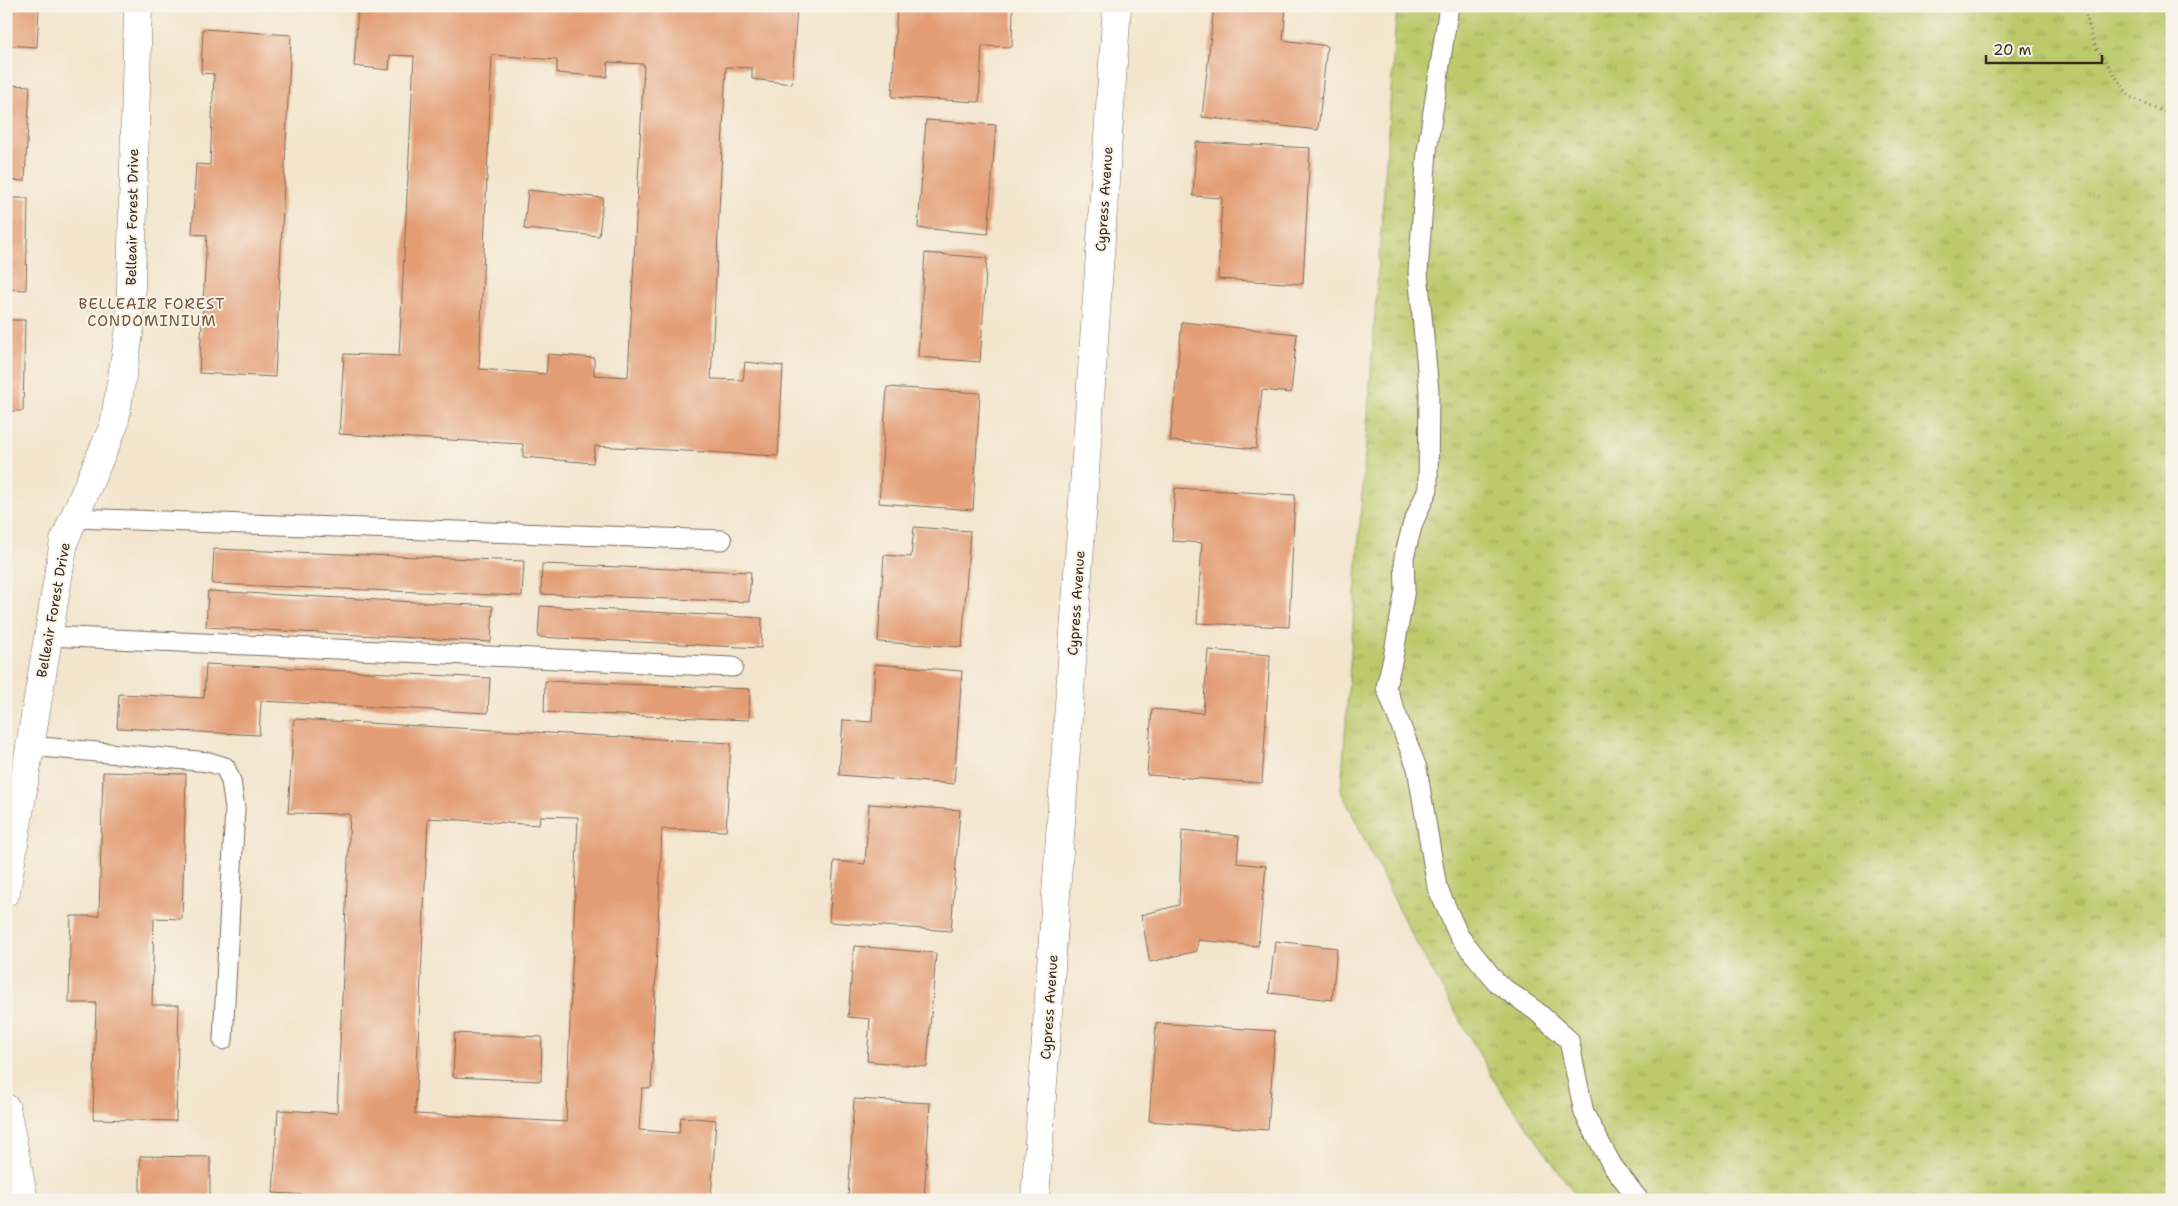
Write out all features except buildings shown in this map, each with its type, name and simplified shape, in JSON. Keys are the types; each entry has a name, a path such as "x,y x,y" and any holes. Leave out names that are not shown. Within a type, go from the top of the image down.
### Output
{"street":[{"name":"Belleair Forest Drive","path":"6,892 64,541 114,425 130,328 138,6"},
{"name":"Cypress Avenue","path":"1035,1200 1117,6"},
{"path":"6,1108 24,1200"}],"lane":[{"path":"1448,6 1427,151 1418,272 1429,390 1428,489 1413,523 1404,557 1405,589 1386,687 1416,768 1437,887 1459,936 1498,984 1536,1012 1569,1040 1584,1113 1612,1165 1639,1200"},
{"path":"74,518 722,540"},
{"path":"48,636 734,667"},
{"path":"30,746 199,761 225,767 231,782 235,809 223,1040"}],"path":[{"path":"2083,6 2095,46 2130,98 2172,115"}],"green space":[{"path":"1397,6 2172,6 2172,1200 1579,1200 1497,1085 1410,932 1341,791"}],"district":[{"name":"BELLEAIR FOREST CONDOMINIUM","path":"152,312"}]}
